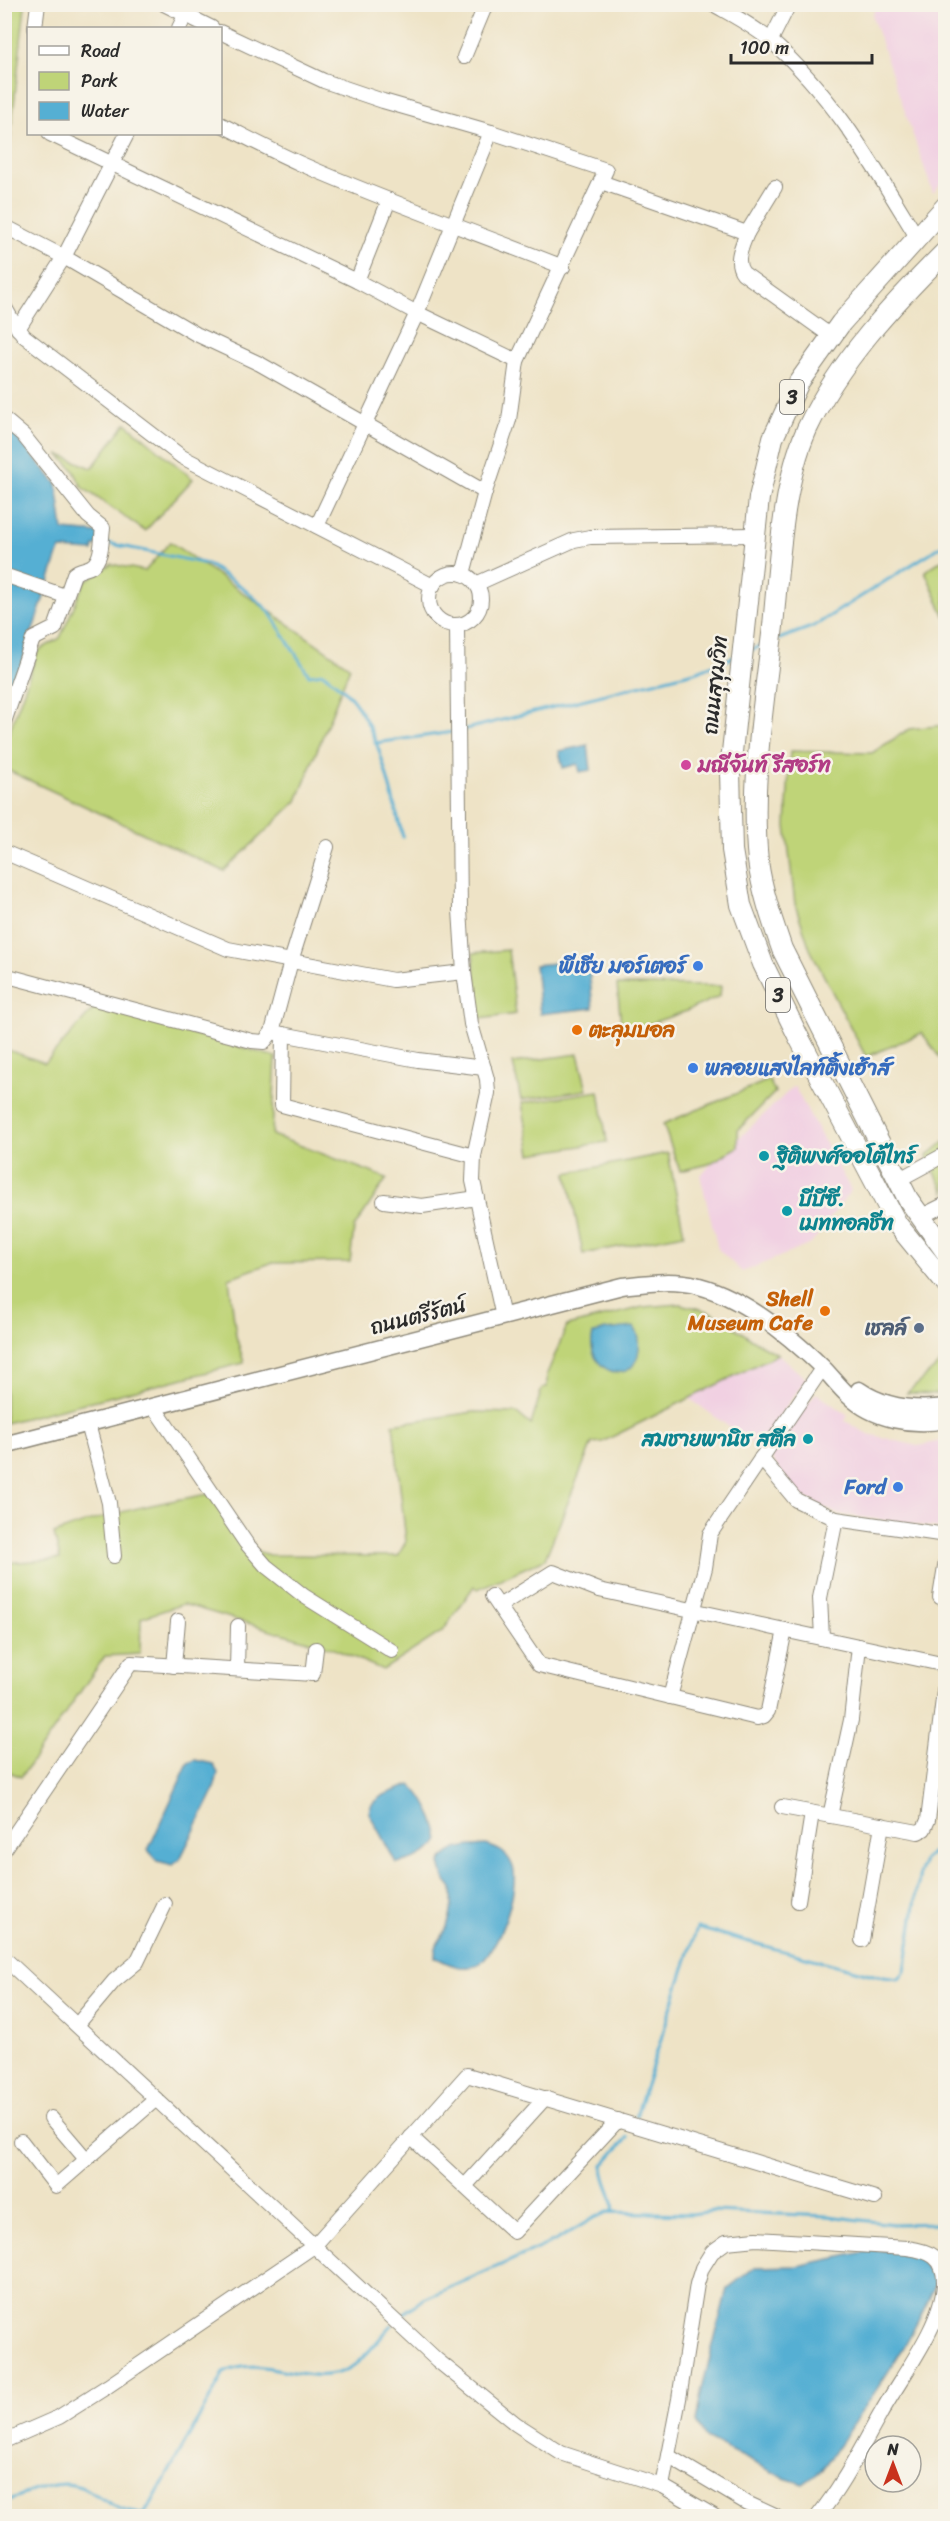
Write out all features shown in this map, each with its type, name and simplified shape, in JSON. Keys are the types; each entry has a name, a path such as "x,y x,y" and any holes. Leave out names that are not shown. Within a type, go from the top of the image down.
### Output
{"highway":[{"name":"ถนนสุขุมวิท","path":"945,206 831,336 799,382 772,438 759,498 730,771 732,850 741,905 763,964 797,1034 897,1224 945,1284"},
{"name":"3","path":"943,256 861,343 829,388 806,432 792,478 783,530 758,764 755,815 758,863 768,906 782,949 898,1180 920,1217 945,1252"},
{"path":"826,1086 844,1073"}],"main road":[{"name":"ถนนตรีรัตน์","path":"4,1445 622,1286 665,1281 699,1286 746,1306 823,1367 872,1399 908,1409 945,1407"},
{"name":"ถนนตรีรัตน์","path":"823,1367 849,1396 866,1408 888,1418 910,1423 945,1420"}],"street":[{"path":"35,27 38,4"},
{"path":"164,4 210,27"},
{"path":"464,57 486,4"},
{"path":"713,4 771,40 825,96 849,127 917,237"},
{"path":"771,40 789,4"},
{"path":"222,33 324,81 606,170 563,267 517,361 509,420 485,492 463,574"},
{"path":"222,125 297,162 563,267"},
{"path":"317,526 417,313 491,132"},
{"path":"52,135 357,281 517,361"},
{"path":"18,329 64,257 126,135"},
{"path":"601,182 747,233"},
{"path":"775,187 747,233 738,267 743,273 831,336"},
{"path":"357,281 389,200"},
{"path":"4,226 64,257 196,334 260,364 485,492"},
{"path":"4,306 18,329 182,457 433,586"},
{"path":"4,419 23,435 88,516 103,526 99,559 91,567 76,571 60,594 55,628 33,639 4,722"},
{"path":"476,584 574,540 590,537 755,535"},
{"path":"448,574 463,574 476,584 481,593 478,612 473,619 457,626 447,624 433,614 429,605 429,594 433,586 448,574"},
{"path":"4,575 60,594"},
{"path":"457,626 460,910 464,972 471,1024 487,1079 488,1093 474,1156 473,1181 503,1317"},
{"path":"327,847 291,961 278,1033 282,1105 474,1156"},
{"path":"4,852 228,949 393,980 464,972"},
{"path":"4,975 252,1041 265,1042 278,1033 418,1060 484,1068"},
{"path":"898,1180 945,1154"},
{"path":"384,1201 422,1206 477,1198"},
{"path":"920,1217 945,1204"},
{"path":"670,1697 705,1569 710,1534 823,1367"},
{"path":"154,1407 246,1543 266,1566 304,1596 392,1652"},
{"path":"88,1424 109,1503 114,1556"},
{"path":"761,1458 796,1500 836,1519 945,1535"},
{"path":"822,1638 819,1598 836,1519"},
{"path":"940,1597 945,1560"},
{"path":"785,1630 768,1711 764,1716 757,1718 539,1665 496,1601 553,1572 599,1590 693,1610 859,1646 945,1665"},
{"path":"174,1666 178,1620"},
{"path":"237,1669 238,1626"},
{"path":"830,1816 851,1720 859,1646"},
{"path":"4,1850 130,1663 313,1674 316,1649"},
{"path":"782,1807 918,1832 924,1829 928,1820 945,1675"},
{"path":"798,1901 812,1812"},
{"path":"862,1940 882,1826"},
{"path":"77,2025 114,1981 135,1964 165,1904"},
{"path":"4,1958 437,2360 538,2440 561,2453 662,2486 707,2515"},
{"path":"4,2441 59,2417 314,2246 467,2075 875,2198"},
{"path":"21,2141 56,2186 156,2098"},
{"path":"465,2186 545,2098"},
{"path":"51,2118 86,2159"},
{"path":"411,2137 514,2232 618,2120"},
{"path":"662,2486 697,2284 702,2268 712,2252 726,2242 756,2239 928,2251 935,2256 944,2282 940,2302 922,2347 880,2414 838,2492 818,2517"},
{"path":"668,2456 775,2517"}],"shaded area":[{"path":"877,5 945,5 945,180 933,193 872,16"},
{"path":"794,1086 851,1190 811,1244 742,1272 718,1249 700,1175"},
{"path":"778,1354 806,1379 757,1447 689,1398"},
{"path":"816,1393 848,1415 845,1421 868,1434 918,1446 945,1440 945,1515 940,1528 837,1514 797,1494 769,1455"}],"green space":[{"path":"4,5 25,5 5,186 4,186"},
{"path":"126,423 193,479 145,531 82,487 73,469 58,454 92,468"},
{"path":"170,542 350,667 297,801 224,871 5,769 5,744 38,651 60,638 85,581 111,564 145,571"},
{"path":"945,558 945,617 925,571"},
{"path":"945,725 945,1065 922,1033 866,1057 810,949 795,904 786,826 790,751 872,753 909,729"},
{"path":"508,950 516,1014 480,1019 473,953"},
{"path":"617,985 721,986 720,996 684,1012 622,1033"},
{"path":"96,1006 276,1057 272,1135 387,1178 354,1228 350,1262 271,1263 229,1278 236,1336 244,1363 5,1423 5,1049 45,1063"},
{"path":"578,1054 587,1090 521,1100 513,1063"},
{"path":"769,1080 775,1092 738,1130 738,1147 709,1164 680,1171 663,1124"},
{"path":"599,1091 607,1142 531,1154 522,1103"},
{"path":"945,1141 945,1193 927,1156"},
{"path":"668,1153 684,1234 583,1254 567,1173"},
{"path":"680,1304 712,1313 778,1354 602,1442 592,1443 545,1559 478,1589 474,1586 443,1631 383,1670 332,1648 183,1604 141,1618 140,1654 105,1656 21,1777 5,1770 5,1563 60,1559 54,1534 130,1510 209,1494 247,1548 269,1555 398,1556 406,1541 393,1424 474,1412 517,1413 531,1425 542,1388 547,1387 547,1374 567,1326 643,1307"},
{"path":"945,1359 945,1391 937,1394 907,1393"}],"water":[{"path":"5,424 57,484 63,530 99,533 98,546 94,546 93,551 60,549 5,713"},
{"path":"588,745 591,770 580,772 578,764 563,768 559,751"},
{"path":"588,960 593,1008 540,1014 535,965"},
{"path":"634,1327 639,1343 635,1362 628,1370 610,1371 595,1357 592,1346 593,1334 605,1330"},
{"path":"195,1760 213,1764 218,1773 213,1793 180,1859 172,1865 158,1861 148,1850 188,1763"},
{"path":"411,1785 430,1811 439,1842 419,1856 396,1863 369,1813 370,1807 379,1798"},
{"path":"486,1845 502,1852 513,1867 514,1877 510,1904 500,1934 486,1957 473,1966 456,1966 435,1957 437,1944 449,1922 452,1903 452,1888 444,1878 440,1863 454,1850"},
{"path":"873,2250 910,2254 923,2263 936,2282 899,2355 821,2471 803,2484 784,2478 706,2438 696,2422 727,2289 755,2267 798,2266"}],"waterway":[{"path":"107,543 207,564 242,587 268,610 309,675 323,673 345,691 357,706 367,723 382,760 403,837"},
{"path":"779,639 814,626 946,543"},
{"path":"751,650 764,645"},
{"path":"462,730 698,671 734,657"},
{"path":"375,743 453,732"},
{"path":"636,2116 697,1928 877,1976 899,1979 905,1971 920,1872 924,1860 933,1853 946,1854"},
{"path":"613,2212 613,2200 603,2165 628,2137"},
{"path":"399,2318 424,2299 557,2240 595,2217 608,2212 692,2214 713,2211 828,2216 893,2224 946,2223"},
{"path":"4,2502 38,2489 65,2484 82,2487 122,2510 143,2513 151,2504 224,2373 239,2367 255,2366 303,2374 335,2374 355,2364 392,2325"}],"place":[{"name":"มณีจันท์ รีสอร์ท","path":"686,765"},
{"name":"พีเชีย มอร์เตอร์","path":"698,966"},
{"name":"ตะลุมบอล","path":"577,1030"},
{"name":"พลอยแสงไลท์ติ้งเฮ้าส์","path":"693,1068"},
{"name":"ฐิติพงศ์ออโต้ไทร์","path":"764,1156"},
{"name":"บีบีซี. เมททอลชีท","path":"787,1211"},
{"name":"Shell Museum Cafe","path":"825,1311"},
{"name":"เชลล์","path":"919,1328"},
{"name":"สมชายพานิช สตีล","path":"808,1439"},
{"name":"Ford","path":"898,1487"}]}
